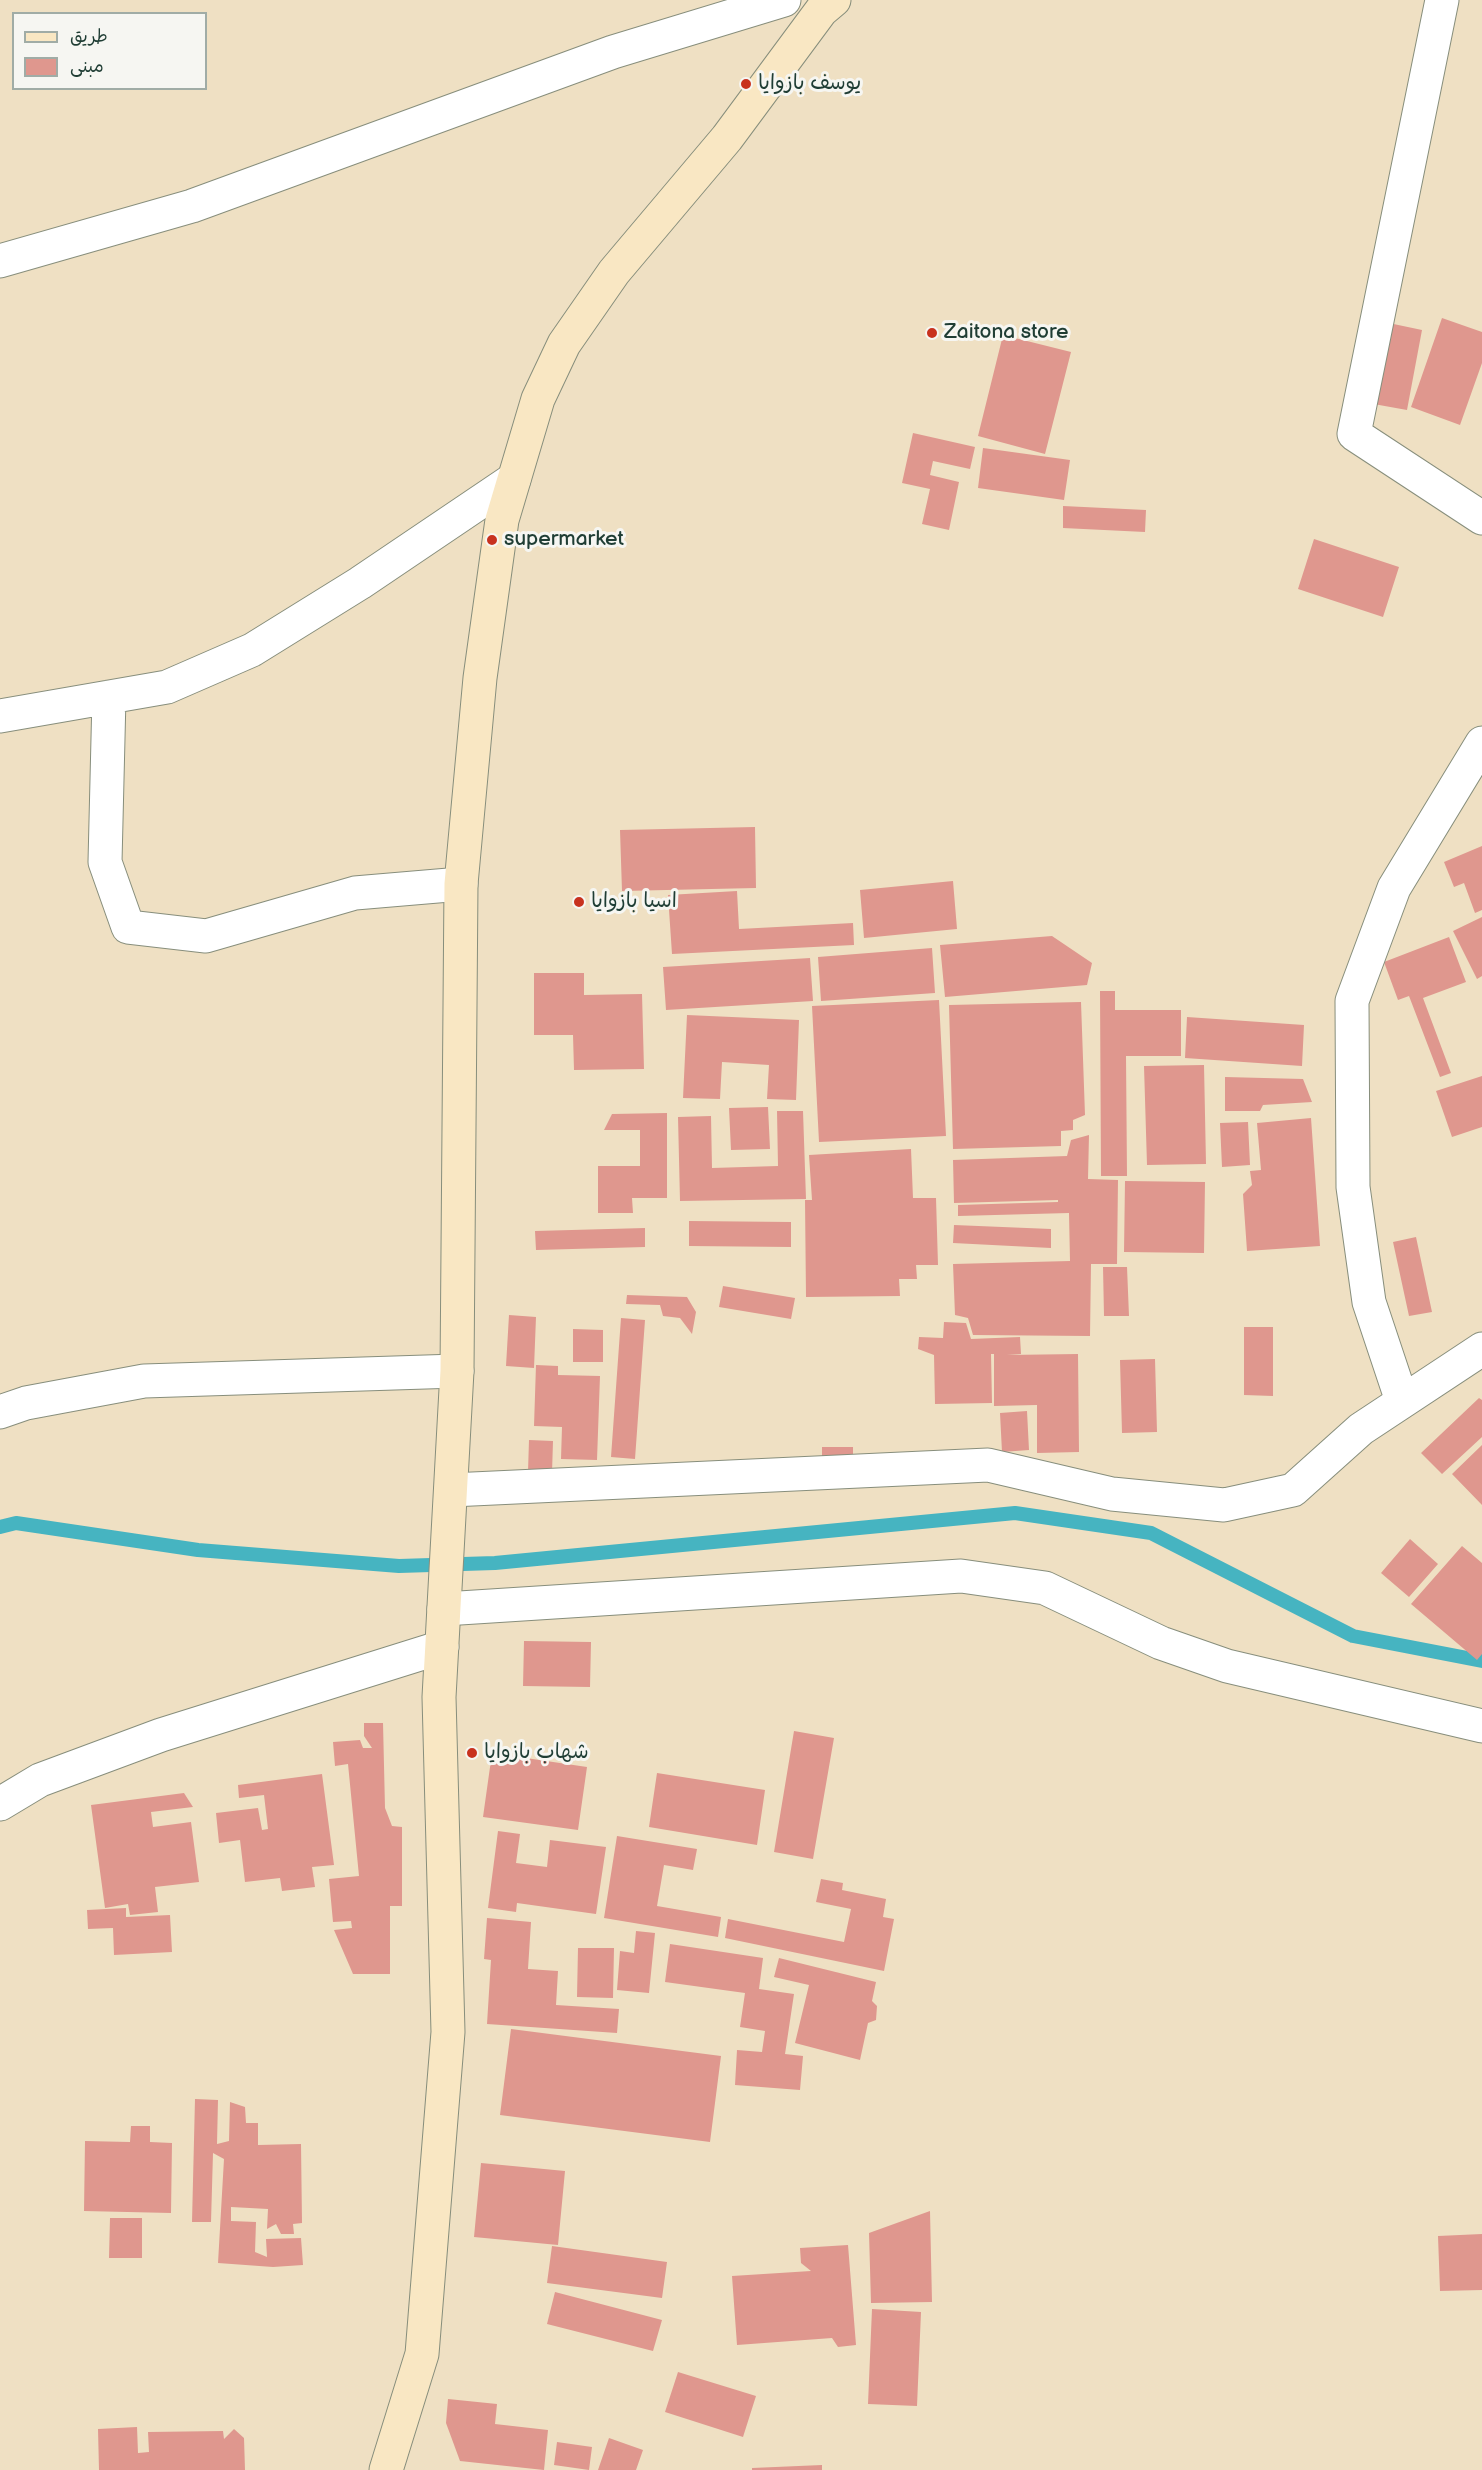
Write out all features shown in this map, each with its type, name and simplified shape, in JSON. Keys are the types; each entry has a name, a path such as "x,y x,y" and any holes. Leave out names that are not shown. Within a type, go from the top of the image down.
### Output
{"street":[{"path":"0,261 192,206 613,52 784,0"},
{"path":"386,2470 422,2354 448,2032 439,1696 458,1371 461,884 480,678 502,520 538,399 564,344 614,272 727,138 821,11 834,0"},
{"path":"1442,0 1354,434 1482,519"},
{"path":"0,716 167,687 252,650 360,583 514,479"},
{"path":"109,697 105,862 128,927 206,936 355,893 461,884"},
{"path":"1402,1401 1369,1302 1353,1187 1352,1001 1394,888 1482,743"},
{"path":"451,1490 988,1465 1112,1494 1224,1505 1293,1490 1361,1429 1482,1349"},
{"path":"0,1412 26,1403 144,1381 458,1371"},
{"path":"444,1609 961,1576 1045,1588 1161,1643 1227,1666 1482,1726"},
{"path":"0,1804 40,1780 161,1735 442,1647"}],"building":[{"path":"1442,318 1482,332 1482,363 1460,425 1411,407"},
{"path":"1384,322 1422,330 1407,410 1368,403"},
{"path":"1003,335 1071,352 1045,454 978,436"},
{"path":"913,433 975,447 970,469 933,461 930,475 959,482 949,530 922,524 930,489 902,483"},
{"path":"983,448 1070,460 1064,500 978,488"},
{"path":"1063,506 1146,510 1145,532 1063,528"},
{"path":"1314,539 1399,567 1383,617 1298,589"},
{"path":"755,827 756,888 622,891 620,830"},
{"path":"1482,846 1482,910 1475,913 1464,883 1454,887 1444,862"},
{"path":"953,881 957,929 864,938 860,890"},
{"path":"737,891 739,929 853,923 854,945 672,954 668,895"},
{"path":"1482,917 1482,976 1477,979 1453,931"},
{"path":"1052,936 1092,963 1087,985 945,997 940,945"},
{"path":"1449,937 1466,982 1423,998 1451,1073 1440,1077 1409,996 1398,1000 1384,962"},
{"path":"932,948 935,993 821,1001 818,957"},
{"path":"810,958 813,1001 666,1010 663,967"},
{"path":"534,973 584,973 584,995 642,994 644,1069 574,1070 573,1035 534,1035"},
{"path":"1100,991 1115,991 1115,1010 1181,1010 1181,1056 1126,1056 1127,1176 1101,1176"},
{"path":"939,1000 946,1136 819,1142 812,1006"},
{"path":"1081,1002 1085,1115 1073,1120 1073,1130 1061,1131 1061,1146 953,1149 949,1005"},
{"path":"687,1015 799,1020 796,1100 767,1099 769,1065 722,1062 720,1099 683,1098"},
{"path":"1187,1017 1304,1025 1302,1066 1185,1058"},
{"path":"1204,1065 1206,1164 1147,1165 1144,1066"},
{"path":"1482,1076 1482,1127 1452,1137 1436,1091"},
{"path":"1225,1077 1303,1079 1312,1102 1263,1105 1260,1111 1225,1111"},
{"path":"768,1107 770,1149 731,1150 729,1108"},
{"path":"777,1111 803,1111 806,1199 680,1201 678,1117 711,1116 712,1168 778,1166"},
{"path":"667,1113 667,1198 632,1198 633,1213 598,1213 598,1166 640,1166 640,1130 604,1130 612,1114"},
{"path":"1311,1118 1320,1246 1247,1251 1243,1194 1252,1185 1250,1171 1261,1170 1257,1123"},
{"path":"1248,1122 1250,1165 1222,1167 1220,1123"},
{"path":"1089,1135 1088,1179 1118,1180 1117,1264 1091,1264 1090,1336 973,1335 968,1318 955,1315 953,1264 1070,1261 1069,1213 958,1216 958,1205 1058,1202 1058,1200 954,1203 953,1160 1067,1156 1071,1140"},
{"path":"911,1149 913,1198 936,1198 938,1265 916,1265 917,1279 899,1279 900,1296 806,1297 805,1200 812,1200 809,1155"},
{"path":"1125,1181 1205,1182 1204,1253 1124,1252"},
{"path":"689,1221 791,1222 791,1247 689,1246"},
{"path":"954,1225 1051,1229 1051,1248 953,1243"},
{"path":"645,1228 645,1247 536,1250 535,1231"},
{"path":"1416,1237 1432,1312 1409,1316 1393,1242"},
{"path":"1103,1267 1127,1267 1129,1316 1104,1316"},
{"path":"723,1286 795,1298 791,1319 719,1307"},
{"path":"627,1295 687,1297 696,1312 692,1334 680,1318 663,1316 660,1305 626,1304"},
{"path":"509,1315 536,1317 534,1368 506,1366"},
{"path":"621,1318 645,1320 635,1459 611,1457"},
{"path":"944,1322 966,1323 971,1339 1020,1337 1021,1354 1007,1355 1078,1354 1079,1452 1037,1453 1037,1405 994,1406 994,1354 991,1354 992,1403 935,1404 934,1355 918,1349 919,1337 943,1338"},
{"path":"1244,1327 1273,1327 1273,1396 1244,1395"},
{"path":"573,1329 603,1330 603,1362 573,1362"},
{"path":"1155,1359 1157,1432 1122,1433 1120,1360"},
{"path":"536,1365 558,1366 558,1375 600,1376 597,1460 561,1459 562,1427 534,1426"},
{"path":"1479,1398 1482,1400 1482,1437 1442,1474 1421,1453"},
{"path":"1027,1411 1029,1450 1002,1452 1000,1413"},
{"path":"529,1440 553,1441 552,1473 528,1472"},
{"path":"1482,1445 1482,1505 1452,1474"},
{"path":"822,1447 853,1447 853,1466 822,1466"},
{"path":"1410,1539 1438,1564 1409,1597 1381,1573"},
{"path":"1462,1546 1482,1563 1482,1654 1477,1660 1411,1604"},
{"path":"524,1641 591,1642 590,1687 523,1686"},
{"path":"364,1723 383,1723 385,1808 392,1826 402,1827 402,1906 390,1906 390,1974 353,1974 334,1930 352,1928 351,1921 333,1922 329,1879 359,1876 348,1764 335,1766 333,1742 360,1740 363,1748 372,1748 364,1736"},
{"path":"794,1731 834,1738 813,1859 774,1852"},
{"path":"492,1753 587,1767 578,1830 483,1817"},
{"path":"657,1773 765,1790 757,1845 649,1827"},
{"path":"322,1774 334,1865 312,1867 315,1887 282,1891 280,1878 245,1882 240,1840 219,1843 216,1813 258,1808 262,1830 268,1829 264,1795 239,1798 238,1785"},
{"path":"184,1793 193,1807 151,1812 153,1827 191,1822 199,1882 155,1887 158,1912 130,1915 128,1904 105,1908 91,1805"},
{"path":"498,1831 520,1834 516,1863 547,1867 550,1840 606,1847 596,1914 517,1903 516,1912 488,1908"},
{"path":"617,1836 697,1849 693,1870 664,1865 657,1906 721,1917 718,1937 604,1918"},
{"path":"821,1879 843,1883 842,1890 886,1899 883,1917 894,1919 884,1971 725,1938 728,1919 844,1942 851,1909 816,1902"},
{"path":"126,1908 126,1917 170,1915 172,1952 114,1955 113,1928 88,1929 87,1910"},
{"path":"487,1918 531,1922 528,1969 558,1971 556,2005 619,2009 617,2033 487,2024 491,1960 484,1959"},
{"path":"636,1931 655,1933 649,1993 617,1990 620,1951 634,1953"},
{"path":"670,1944 763,1958 759,1989 794,1994 785,2054 803,2056 800,2090 735,2085 737,2050 762,2052 765,2031 740,2027 745,1993 665,1982"},
{"path":"578,1948 614,1948 613,1998 577,1997"},
{"path":"779,1958 876,1982 872,2001 877,2006 876,2020 868,2023 860,2060 795,2043 809,1985 774,1977"},
{"path":"511,2029 721,2056 710,2142 500,2115"},
{"path":"195,2099 218,2100 217,2144 229,2141 230,2102 245,2107 246,2123 258,2123 258,2145 301,2144 302,2223 293,2224 294,2234 281,2234 276,2224 267,2229 268,2209 231,2207 231,2221 256,2222 255,2252 267,2257 266,2239 301,2238 303,2265 273,2267 218,2263 224,2159 213,2153 211,2222 192,2222"},
{"path":"131,2126 150,2126 150,2142 172,2143 171,2213 84,2211 85,2141 130,2142"},
{"path":"481,2163 565,2171 558,2245 474,2237"},
{"path":"930,2211 932,2302 871,2303 869,2233"},
{"path":"110,2218 142,2218 142,2258 109,2258"},
{"path":"1482,2234 1482,2290 1440,2291 1438,2236"},
{"path":"848,2245 856,2345 838,2347 832,2338 737,2345 732,2276 811,2271 801,2263 800,2248"},
{"path":"552,2246 667,2262 662,2298 547,2283"},
{"path":"555,2292 662,2320 653,2351 547,2324"},
{"path":"872,2309 921,2312 917,2406 868,2404"},
{"path":"678,2372 756,2396 743,2437 665,2412"},
{"path":"448,2399 497,2404 495,2424 548,2430 544,2470 460,2461 446,2423"},
{"path":"137,2427 138,2453 149,2452 148,2432 223,2431 224,2439 234,2429 244,2438 245,2470 99,2470 98,2429"},
{"path":"609,2438 643,2450 636,2470 598,2470"},
{"path":"557,2442 592,2447 589,2470 554,2465"},
{"path":"822,2465 822,2470 752,2470 752,2468"}],"waterway":[{"path":"0,1527 16,1523 198,1550 399,1566 495,1563 1015,1513 1151,1533 1353,1636 1482,1661"}],"place":[{"name":"يوسف بازوايا","path":"746,84"},
{"name":"Zaitona store","path":"932,333"},
{"name":"supermarket","path":"492,540"},
{"name":"اسيا بازوايا","path":"579,902"},
{"name":"شهاب بازوايا","path":"472,1753"}]}
